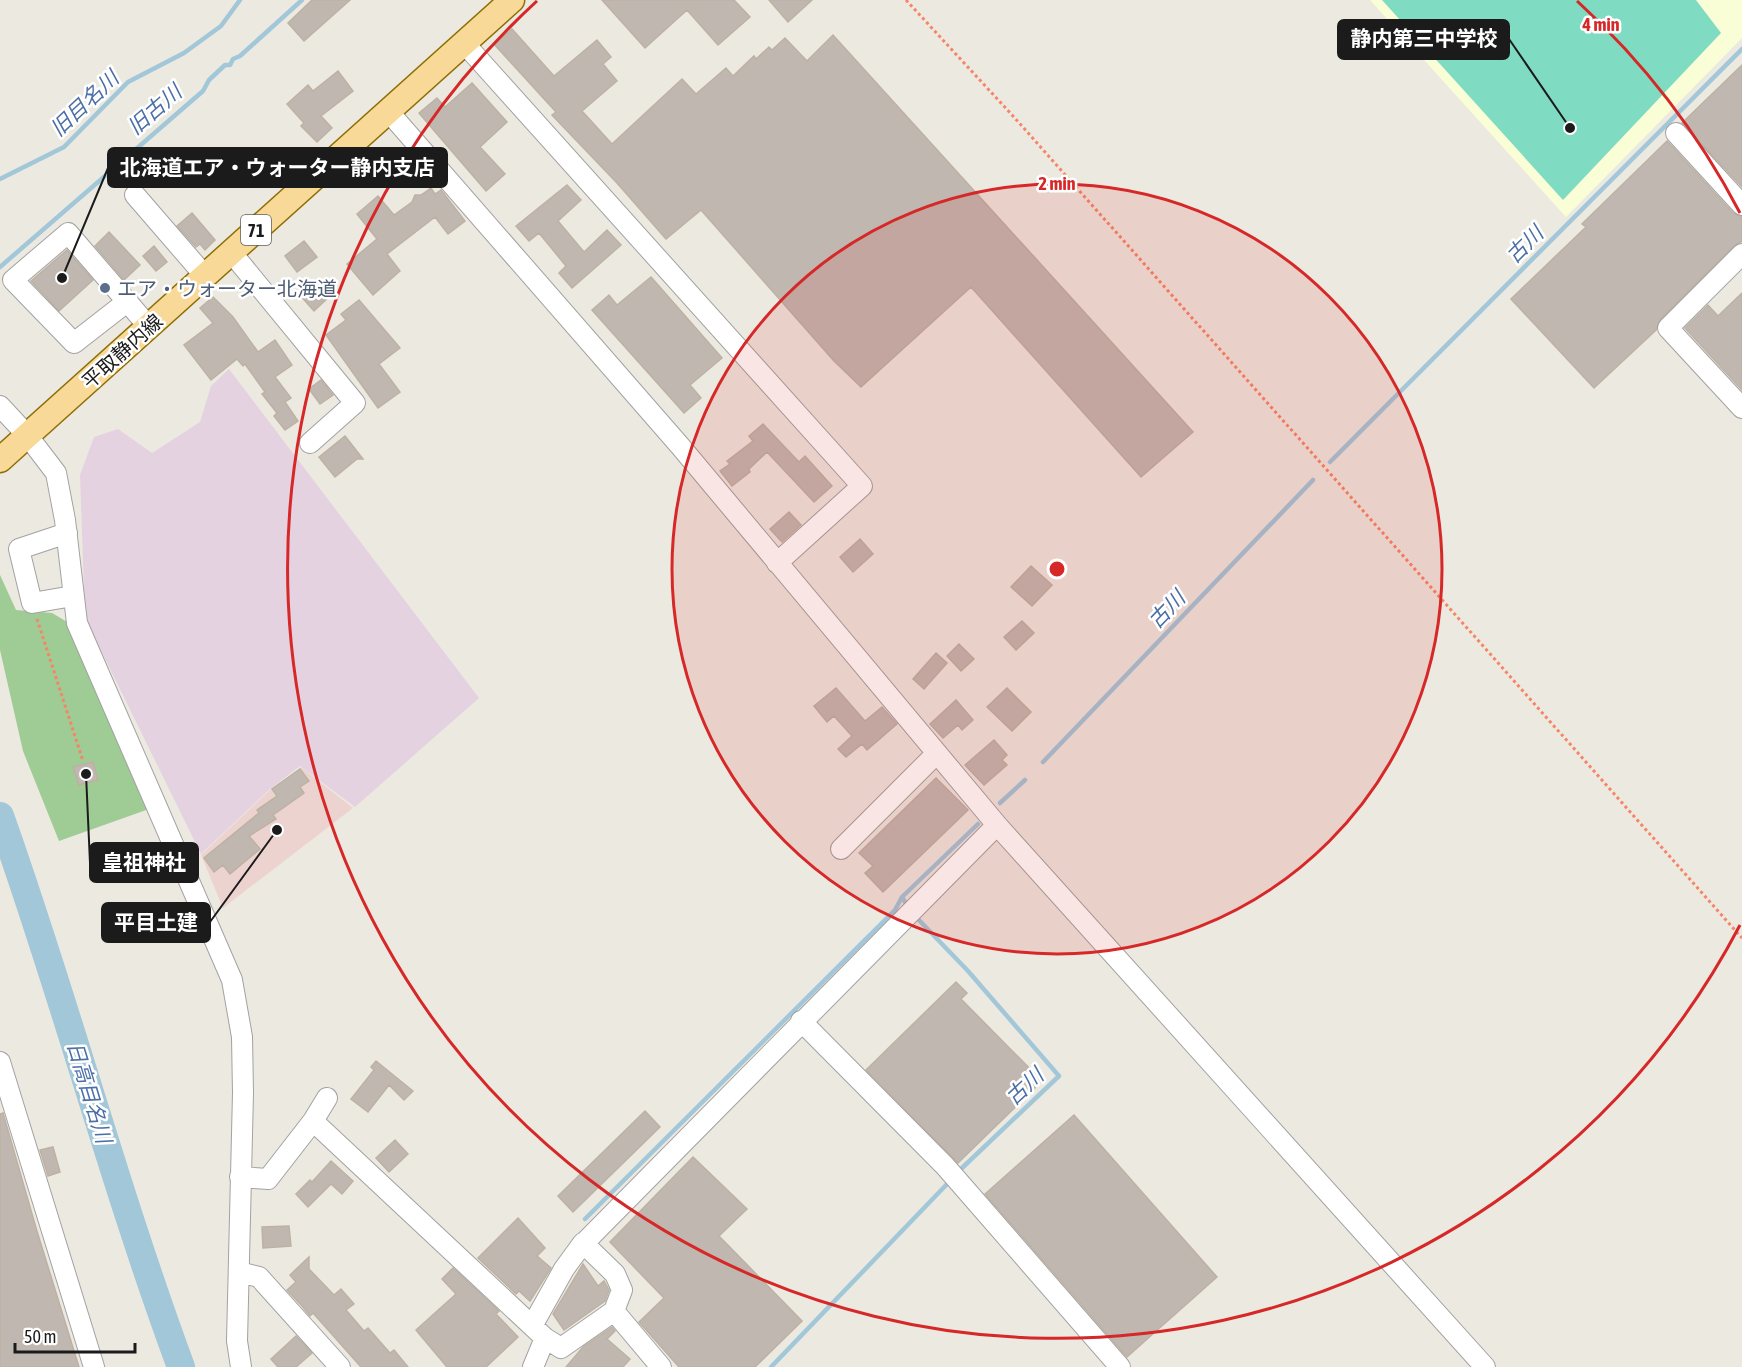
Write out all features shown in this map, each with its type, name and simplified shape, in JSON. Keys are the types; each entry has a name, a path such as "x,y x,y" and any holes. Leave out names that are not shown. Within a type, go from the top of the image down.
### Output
{"main road":[{"name":"平取静内線","path":"0,460 512,0"}],"street":[{"path":"464,43 862,486 777,563"},
{"path":"388,111 681,447 997,825 1485,1367"},
{"path":"1676,133 1742,205"},
{"path":"135,195 205,276"},
{"path":"128,302 74,343 13,280 68,233 128,302 149,327"},
{"path":"231,252 355,403 310,443"},
{"path":"1742,254 1668,328 1742,408"},
{"path":"0,406 27,435 56,473 67,534 77,623 232,980 242,1037 243,1093 237,1341 241,1367"},
{"path":"67,534 19,549 32,603 73,596"},
{"path":"841,849 937,753"},
{"path":"533,1367 539,1332 564,1269 584,1243 997,825"},
{"path":"801,1021 945,1166 1120,1367"},
{"path":"0,1062 94,1367"},
{"path":"240,1177 268,1179 313,1121 327,1098"},
{"path":"313,1121 539,1332 561,1348 614,1311 622,1290 615,1274 584,1243"},
{"path":"239,1272 259,1276 340,1367"},
{"path":"614,1311 661,1367"}],"path":[{"path":"906,0 1013,116 1742,938"},
{"path":"32,603 83,761"}],"shaded area":[{"path":"1370,0 1742,0 1742,38 1566,217"},
{"path":"229,369 479,698 355,807 300,766 270,789 201,854 85,618 80,475 94,437 118,429 152,453 200,422 211,386"},
{"path":"301,767 353,808 223,908 201,855 270,790"}],"green space":[{"path":"1382,0 1696,0 1721,33 1563,200"},
{"path":"0,575 16,610 52,613 69,623 149,809 59,841 23,751 0,650"}],"building":[{"path":"312,0 350,0 304,41 288,23"},
{"path":"602,0 734,0 750,17 718,45 687,10 645,48"},
{"path":"769,0 812,0 788,22"},
{"path":"512,29 554,76 597,40 611,57 603,64 617,81 582,111 612,144 682,79 696,94 726,68 733,76 754,56 756,59 769,47 772,50 785,38 807,61 833,35 1193,432 1141,477 971,287 861,387 834,361 701,210 666,239 617,183 552,115 556,112 494,44"},
{"path":"1742,65 1742,187 1682,123"},
{"path":"338,71 353,91 321,116 332,128 317,142 301,126 304,123 287,104 308,85 313,91"},
{"path":"472,83 507,122 480,147 505,174 486,191 419,113 437,98 445,107"},
{"path":"1667,141 1733,213 1742,217 1742,241 1734,246 1660,320 1656,330 1594,388 1511,299 1586,227 1582,224"},
{"path":"567,185 581,200 558,221 584,252 607,230 621,245 572,288 559,273 566,266 539,233 529,241 516,226"},
{"path":"431,188 435,194 441,190 465,221 448,234 435,217 387,254 400,271 373,295 347,264 377,239 357,214 378,196 394,215 412,202 415,195 421,195"},
{"path":"192,213 215,240 205,250 200,244 196,247 177,226"},
{"path":"109,232 140,265 124,280 95,246"},
{"path":"304,241 317,257 297,272 285,256"},
{"path":"154,246 167,262 156,271 143,256"},
{"path":"67,250 93,280 59,311 31,281"},
{"path":"651,277 722,358 690,385 701,398 684,413 592,310 609,295 617,305"},
{"path":"316,280 330,296 314,311 299,294"},
{"path":"1742,293 1742,390 1685,328 1708,305 1718,316"},
{"path":"213,297 233,317 258,352 275,340 292,365 275,377 291,398 285,402 298,421 285,430 274,416 277,413 262,394 265,392 245,364 243,366 237,359 211,380 184,345 213,323 200,308"},
{"path":"359,300 400,348 379,364 400,392 378,408 326,335 346,320 341,314"},
{"path":"321,380 333,395 320,404 309,389"},
{"path":"763,424 799,462 805,456 832,486 814,502 767,452 749,469 750,472 732,486 720,471 730,464 727,461 753,441 749,436"},
{"path":"345,436 363,459 357,459 335,477 319,457"},
{"path":"789,512 801,525 782,542 770,529"},
{"path":"860,539 873,554 853,572 840,557"},
{"path":"1031,566 1052,585 1032,606 1011,587"},
{"path":"1022,621 1034,633 1016,650 1004,637"},
{"path":"959,644 974,659 961,671 947,656"},
{"path":"936,653 947,663 924,689 913,679"},
{"path":"836,688 865,721 882,707 897,724 867,750 862,744 846,757 838,749 852,736 834,716 827,722 814,706"},
{"path":"1007,688 1031,712 1012,731 987,707"},
{"path":"956,700 973,720 962,730 958,725 943,738 930,724"},
{"path":"994,740 1007,755 1002,760 1007,765 984,785 965,765"},
{"path":"93,762 98,780 79,785 73,767"},
{"path":"300,769 309,781 300,787 304,793 273,815 276,819 249,836 260,849 230,874 223,865 214,872 204,858 259,813 257,810 277,796 272,789"},
{"path":"936,778 968,810 883,892 865,873 873,866 859,853"},
{"path":"956,982 967,993 961,999 1042,1081 958,1163 866,1070"},
{"path":"376,1061 413,1091 404,1100 389,1085 368,1112 351,1099 374,1070 371,1067"},
{"path":"645,1111 660,1127 573,1212 558,1196"},
{"path":"3,1113 79,1367 0,1367 0,1114"},
{"path":"1074,1115 1217,1277 1127,1357 985,1194"},
{"path":"395,1140 408,1154 389,1172 376,1158"},
{"path":"53,1147 60,1172 48,1176 40,1150"},
{"path":"693,1157 747,1209 719,1236 802,1321 755,1367 679,1367 639,1322 664,1298 610,1242"},
{"path":"331,1161 353,1181 342,1194 331,1184 308,1207 296,1194 310,1180 312,1182"},
{"path":"518,1218 545,1248 537,1256 551,1268 530,1301 519,1291 516,1294 478,1258"},
{"path":"289,1226 291,1246 263,1248 262,1227"},
{"path":"309,1257 309,1269 334,1295 341,1289 354,1304 346,1310 364,1331 368,1328 390,1353 394,1350 408,1367 361,1367 313,1313 310,1316 287,1290 296,1282 290,1275"},
{"path":"583,1264 598,1286 604,1281 609,1290 605,1301 564,1330 553,1314"},
{"path":"453,1268 499,1311 496,1314 518,1337 486,1367 447,1367 416,1330 456,1294 442,1279"},
{"path":"612,1327 615,1331 607,1339 630,1359 623,1367 566,1367 583,1347"},
{"path":"296,1336 312,1353 296,1367 278,1367 271,1359"}],"waterway":[{"name":"旧目名川","path":"0,179 64,147 128,82 184,53 221,26 240,0"},
{"name":"旧古川","path":"0,267 203,91 209,80 225,65 230,65 233,59 240,56 302,0"},
{"name":"古川","path":"1330,462 1742,49"},
{"name":"古川","path":"1043,762 1313,480"},
{"name":"古川","path":"1000,803 1025,780"},
{"name":"日高目名川","path":"0,816 134,1230 181,1367"},
{"name":"古川","path":"905,902 902,897 978,824"},
{"path":"585,1219 895,910 902,897"},
{"name":"古川","path":"916,917 968,971 1059,1076 962,1168"},
{"name":"古川","path":"771,1367 949,1182"}],"place":[{"name":"静内第三中学校","path":"1570,128"},
{"name":"北海道エア・ウォーター静内支店","path":"62,278"},
{"name":"エア・ウォーター北海道","path":"105,288"},
{"name":"皇祖神社","path":"86,774"},
{"name":"平目土建","path":"277,830"}]}
